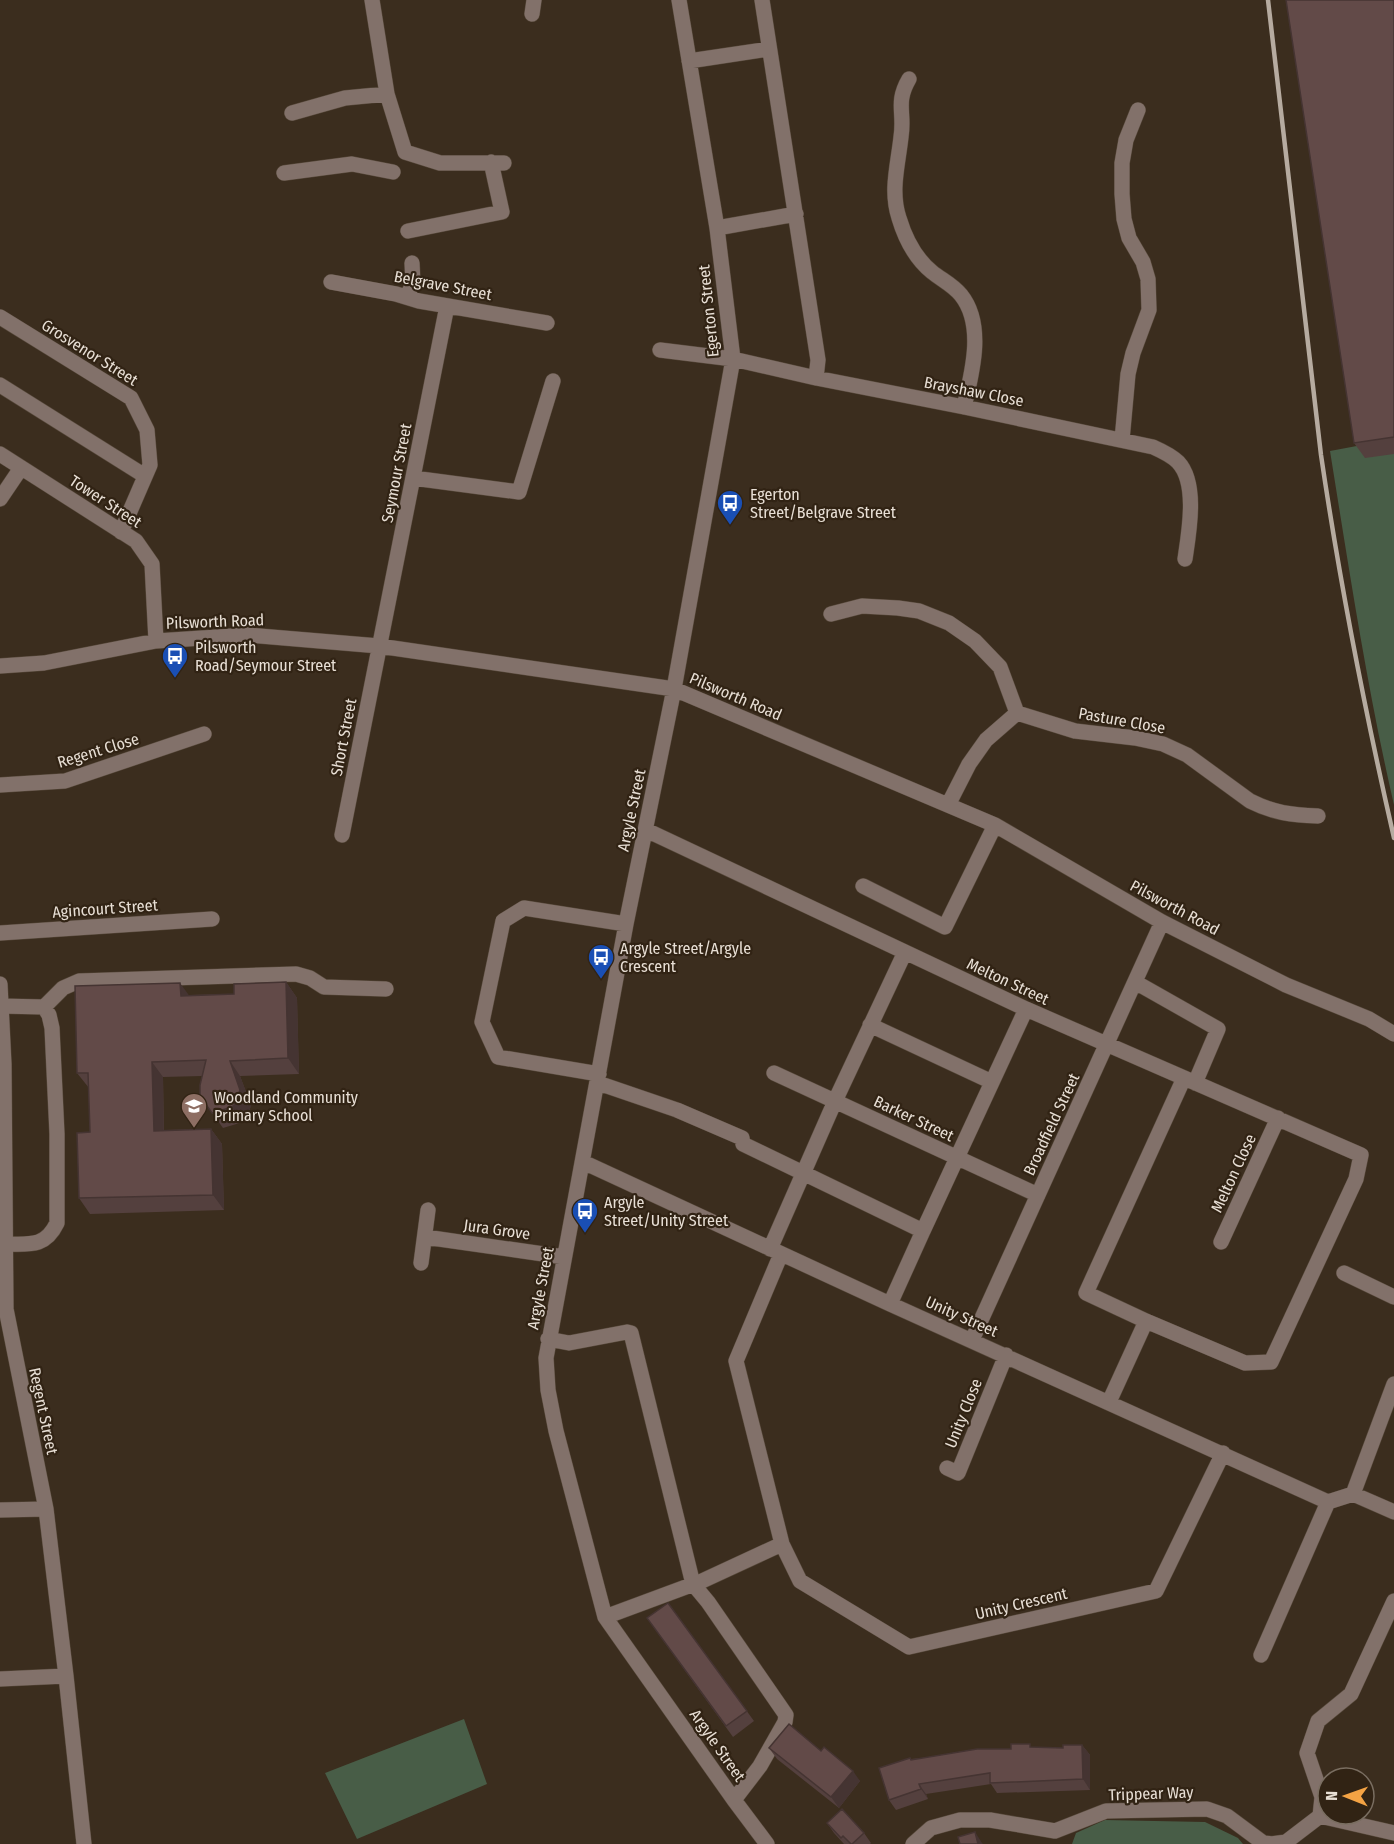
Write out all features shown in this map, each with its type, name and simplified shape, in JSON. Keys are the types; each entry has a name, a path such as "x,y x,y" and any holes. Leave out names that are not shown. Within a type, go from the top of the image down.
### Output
{"street":[{"path":"372,0 387,94 405,152 440,163 498,163 502,212 408,231"},
{"name":"Egerton Street","path":"674,689 733,359 717,228 680,0"},
{"path":"762,0 818,360 816,378"},
{"path":"689,61 769,49"},
{"path":"909,79 901,93 903,128 895,171 895,200 899,220 911,247 921,261 961,295 970,313 974,331 974,352 972,374 964,407"},
{"path":"292,113 345,98 387,94"},
{"path":"1122,440 1128,374 1149,310 1148,279 1143,262 1129,238 1124,219 1122,194 1122,163 1126,140 1138,110"},
{"path":"284,173 352,164 393,172"},
{"path":"717,228 796,214"},
{"path":"407,297 413,283 412,263"},
{"name":"Belgrave Street","path":"331,282 547,324"},
{"name":"Seymour Street","path":"379,646 447,306"},
{"name":"Grosvenor Street","path":"0,317 131,398 147,430 150,465 122,532"},
{"name":"Brayshaw Close","path":"660,350 733,359 1153,447 1178,462 1189,483 1190,499 1185,559"},
{"path":"413,478 519,492 553,381"},
{"path":"0,385 145,476"},
{"name":"Tower Street","path":"0,454 136,541 152,564 156,641"},
{"path":"0,499 21,468"},
{"path":"831,614 862,606 919,611 949,623 975,641 1000,667 1017,713 986,740 969,764 948,805"},
{"name":"Pilsworth Road","path":"0,666 45,663 156,641 248,635 379,646 674,689 995,825 1162,922 1286,985 1369,1020 1394,1034"},
{"name":"Short Street","path":"342,835 379,646"},
{"name":"Argyle Street","path":"674,689 626,924 548,1339 546,1359 548,1390 556,1431 605,1617 767,1844"},
{"name":"Pasture Close","path":"1017,713 1075,731 1135,738 1163,744 1187,755 1250,801 1266,809 1285,815 1318,816"},
{"name":"Regent Close","path":"0,785 65,781 204,734"},
{"path":"863,886 945,927 995,825"},
{"name":"Melton Street","path":"645,830 1026,1010 1361,1155 1356,1179 1271,1362 1245,1364 1146,1321"},
{"path":"626,924 524,908 504,921 482,1023 498,1058 598,1078 677,1110 742,1138 743,1144 923,1231"},
{"name":"Agincourt Street","path":"0,933 212,919"},
{"name":"Broadfield Street","path":"972,1340 1162,922"},
{"name":"Unity Crescent","path":"905,952 803,1173 736,1361 782,1544 800,1581 909,1647 1156,1591 1223,1453"},
{"path":"1,1006 44,1007 63,988 79,981 296,974 310,978 324,987 386,988"},
{"path":"1109,1402 1146,1321 1086,1293 1189,1080 1218,1029 1135,982"},
{"name":"Regent Street","path":"0,984 6,1345 46,1509 84,1844"},
{"path":"4,1244 39,1243 52,1233 57,1223 57,1134 52,1028 50,1015 44,1007"},
{"path":"890,1304 1026,1010"},
{"path":"870,1025 992,1082"},
{"name":"Barker Street","path":"774,1073 1038,1195"},
{"name":"Melton Close","path":"1221,1242 1278,1118"},
{"name":"Unity Street","path":"583,1162 1328,1502"},
{"path":"421,1263 428,1210"},
{"name":"Jura Grove","path":"425,1237 564,1257"},
{"path":"1344,1273 1394,1297"},
{"path":"548,1339 569,1342 631,1333 693,1584 786,1714 785,1722 760,1766 734,1800"},
{"name":"Unity Close","path":"947,1468 958,1473 1006,1355"},
{"path":"1353,1494 1394,1384"},
{"path":"1261,1655 1328,1502 1353,1494 1394,1512"},
{"path":"0,1510 46,1509"},
{"path":"605,1617 693,1584 782,1544"},
{"path":"1316,1779 1307,1753 1318,1721 1351,1694 1394,1601"},
{"path":"0,1679 66,1676"},
{"name":"Trippear Way","path":"913,1844 931,1828 960,1820 990,1820 1056,1837 1106,1811 1207,1809 1227,1816 1262,1842 1271,1844 1286,1842 1316,1819"},
{"path":"1364,1826 1394,1833"}],"green space":[{"path":"1394,439 1394,805 1367,673 1330,451"},
{"path":"464,1719 487,1784 357,1839 325,1773"},
{"path":"1105,1820 1205,1822 1238,1838 1243,1844 1072,1844 1076,1833"}],"building":[{"path":"1286,0 1394,0 1394,437 1354,443"},
{"path":"286,982 288,1058 230,1061 240,1090 238,1101 232,1107 212,1113 200,1096 200,1085 206,1060 152,1062 154,1131 211,1129 213,1195 79,1198 77,1133 90,1132 88,1073 77,1073 75,986 180,983 181,996 234,994 234,984"},
{"path":"668,1603 747,1711 726,1726 647,1618"},
{"path":"789,1724 821,1751 824,1747 853,1771 831,1797 769,1748"},
{"path":"1011,1744 1063,1748 1063,1745 1082,1745 1083,1779 990,1783 990,1773 919,1784 921,1789 889,1800 879,1768 910,1758 911,1760 977,1749 1011,1749"},
{"path":"842,1809 864,1833 852,1844 843,1836 841,1838 827,1823"},
{"path":"975,1832 978,1844 960,1844 958,1837"}],"railway":[{"path":"1268,0 1321,455 1354,647 1394,838"}],"place":[{"name":"Egerton Street/Belgrave Street","path":"730,526"},
{"name":"Pilsworth Road/Seymour Street","path":"175,679"},
{"name":"Argyle Street/Argyle Crescent","path":"601,980"},
{"name":"Woodland Community Primary School","path":"194,1129"},
{"name":"Argyle Street/Unity Street","path":"585,1234"}]}
